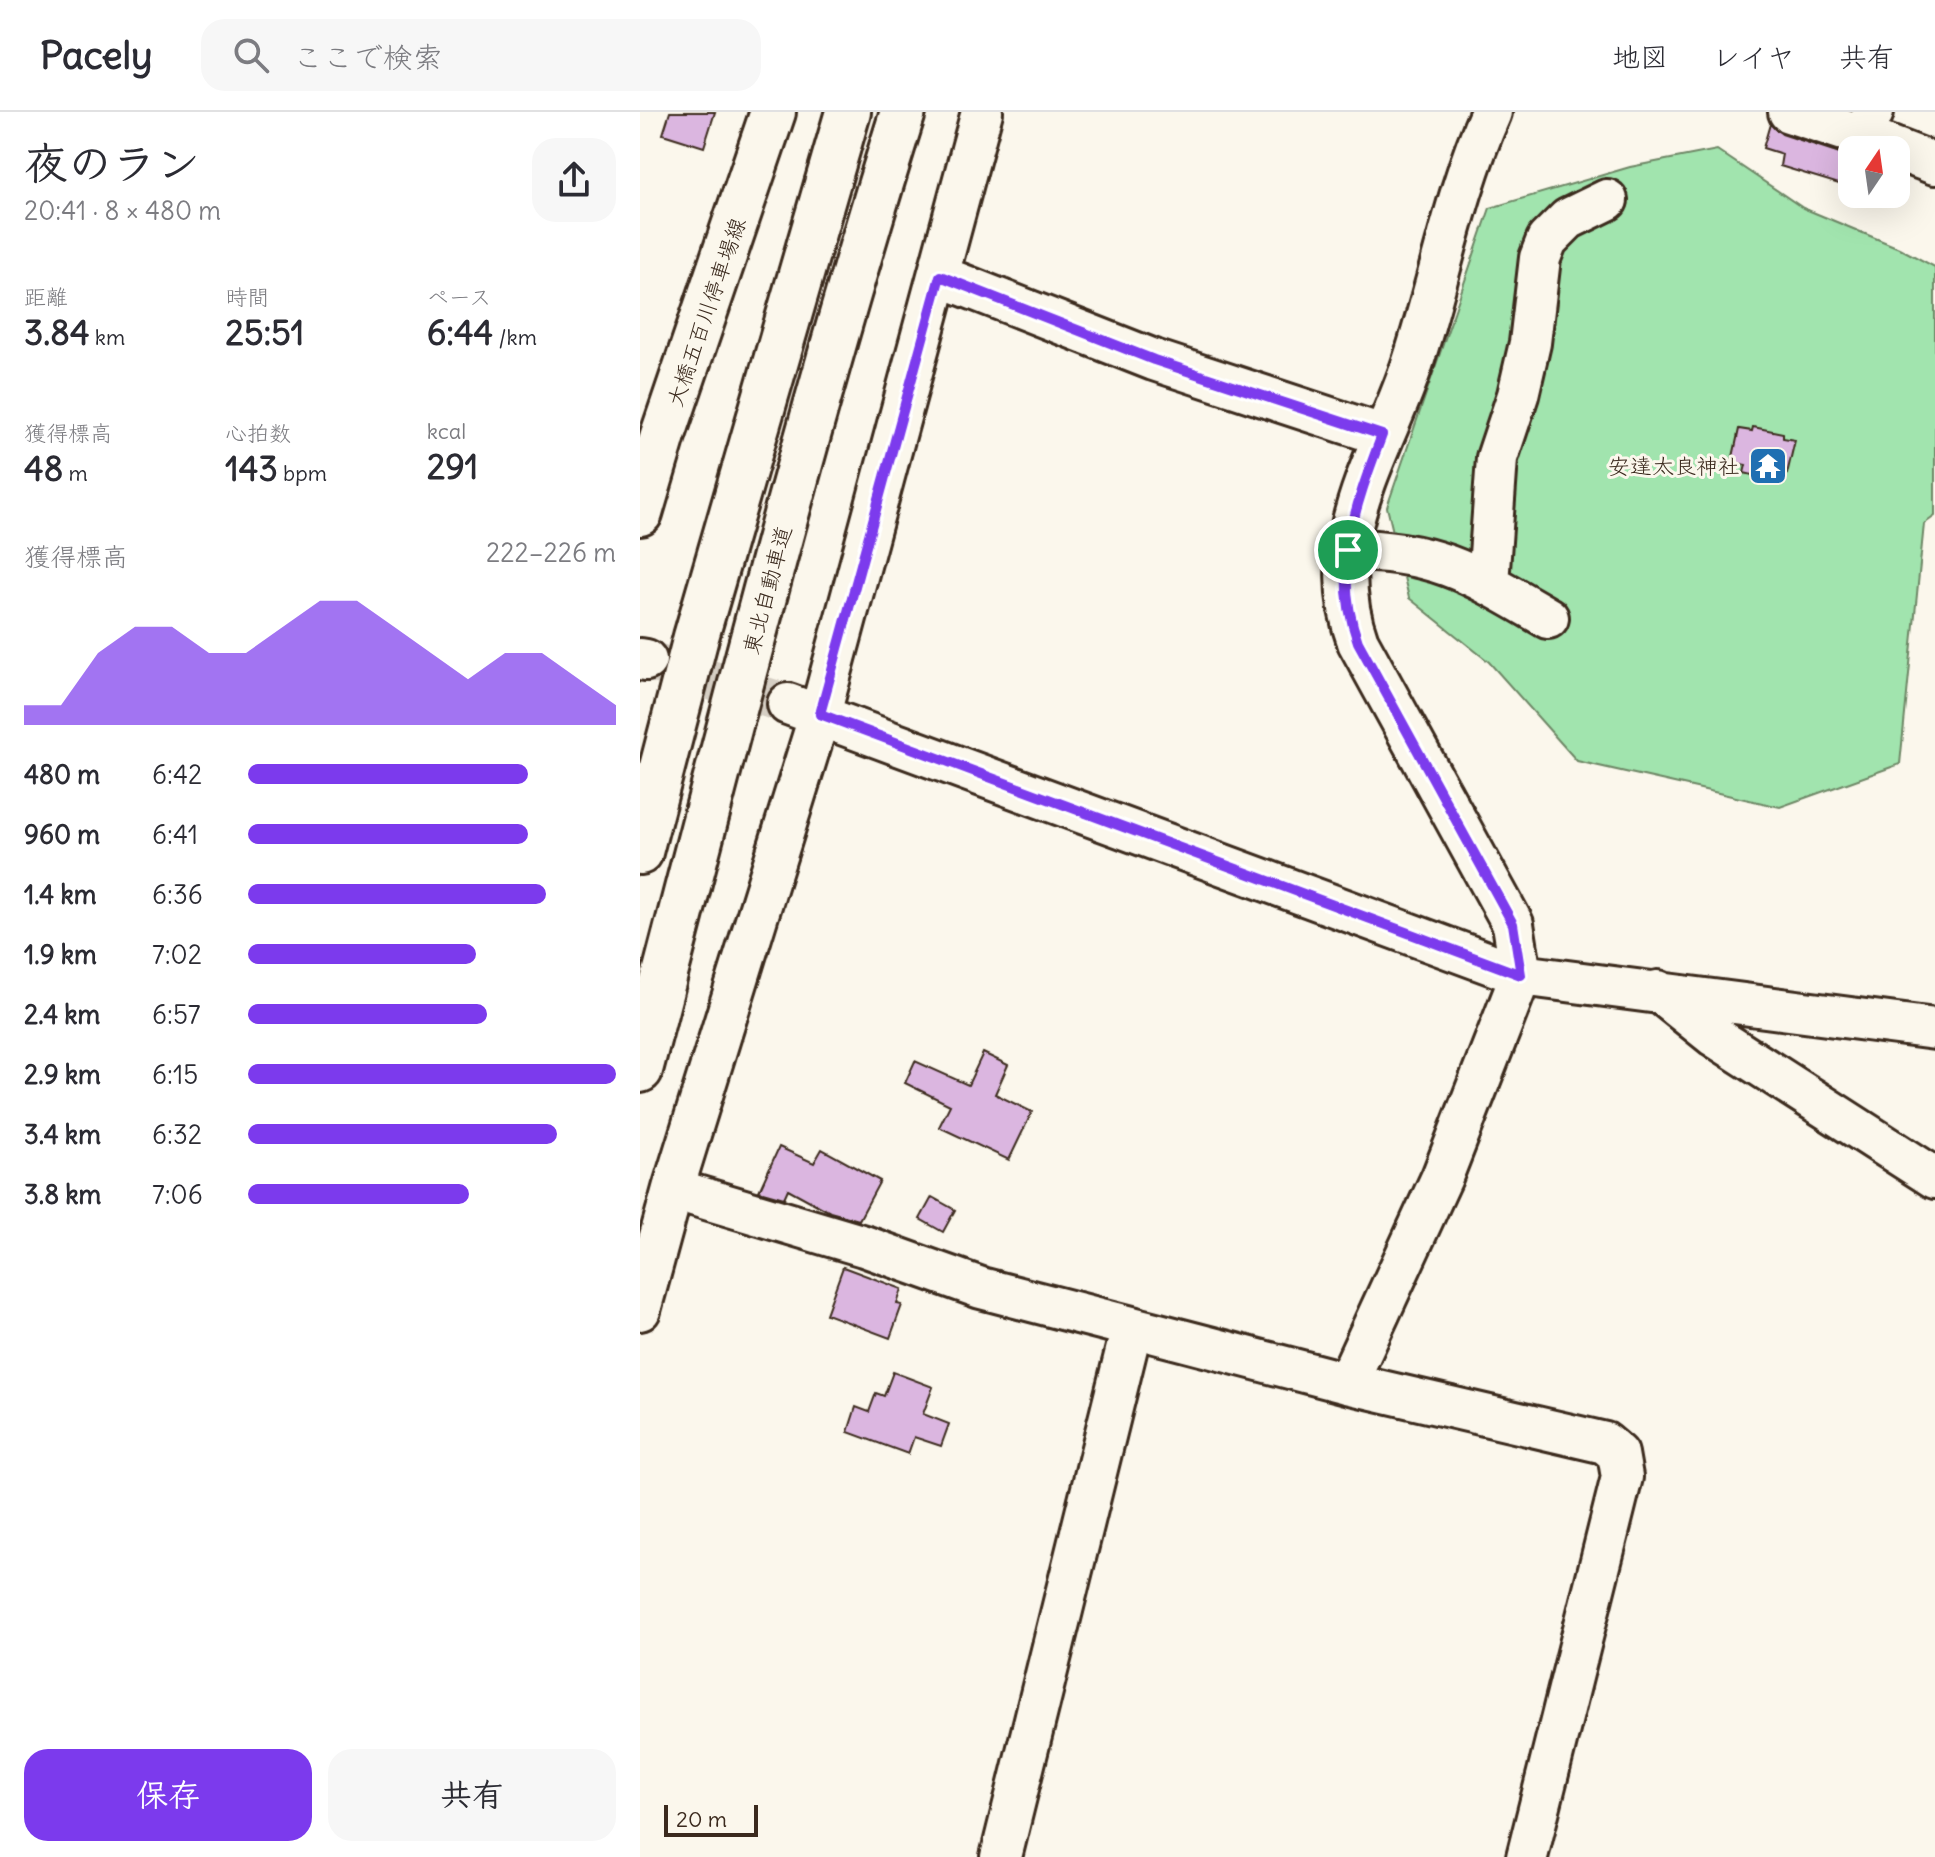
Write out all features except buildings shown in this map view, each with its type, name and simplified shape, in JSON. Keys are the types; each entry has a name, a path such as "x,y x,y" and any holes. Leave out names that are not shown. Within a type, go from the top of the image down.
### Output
{"main road":[{"path":"640,852 696,637 845,112"},
{"name":"東北自動車道","path":"640,1070 750,648 903,112"},
{"path":"870,219 914,112"},
{"name":"大橋五百川停車場線","path":"640,513 652,431 771,113"}],"street":[{"path":"640,1310 804,709 940,276 982,112"},
{"path":"1347,1383 1442,1177 1521,975 1513,924 1358,642 1347,613 1345,584 1356,508 1382,435 1413,364 1465,175 1491,112"},
{"path":"1789,112 1868,124 1935,164"},
{"path":"1488,583 1497,458 1518,395 1530,343 1540,258 1547,240 1568,219 1607,200"},
{"path":"940,276 1154,360 1382,435"},
{"path":"1348,550 1424,556 1488,583 1548,618"},
{"path":"804,709 1521,975 1935,1029"},
{"path":"1658,991 1714,1036 1935,1178"},
{"path":"673,1189 864,1246 981,1288 1347,1383 1605,1443 1618,1454 1622,1477 1527,1857"},
{"path":"1001,1857 1132,1327"}],"green space":[{"path":"1717,150 1803,208 1899,248 1935,267 1935,516 1924,524 1900,764 1780,807 1577,761 1489,662 1409,598 1387,507 1490,208 1630,167"}],"tunnel":[{"path":"646,660 788,704"}],"place":[{"name":"安達太良神社","path":"1768,466"}],"route":[{"path":"940,276 1154,360 1382,435 1356,508 1348,550 1345,584 1347,613 1358,642 1513,924 1521,975 820,714 940,276"}]}
